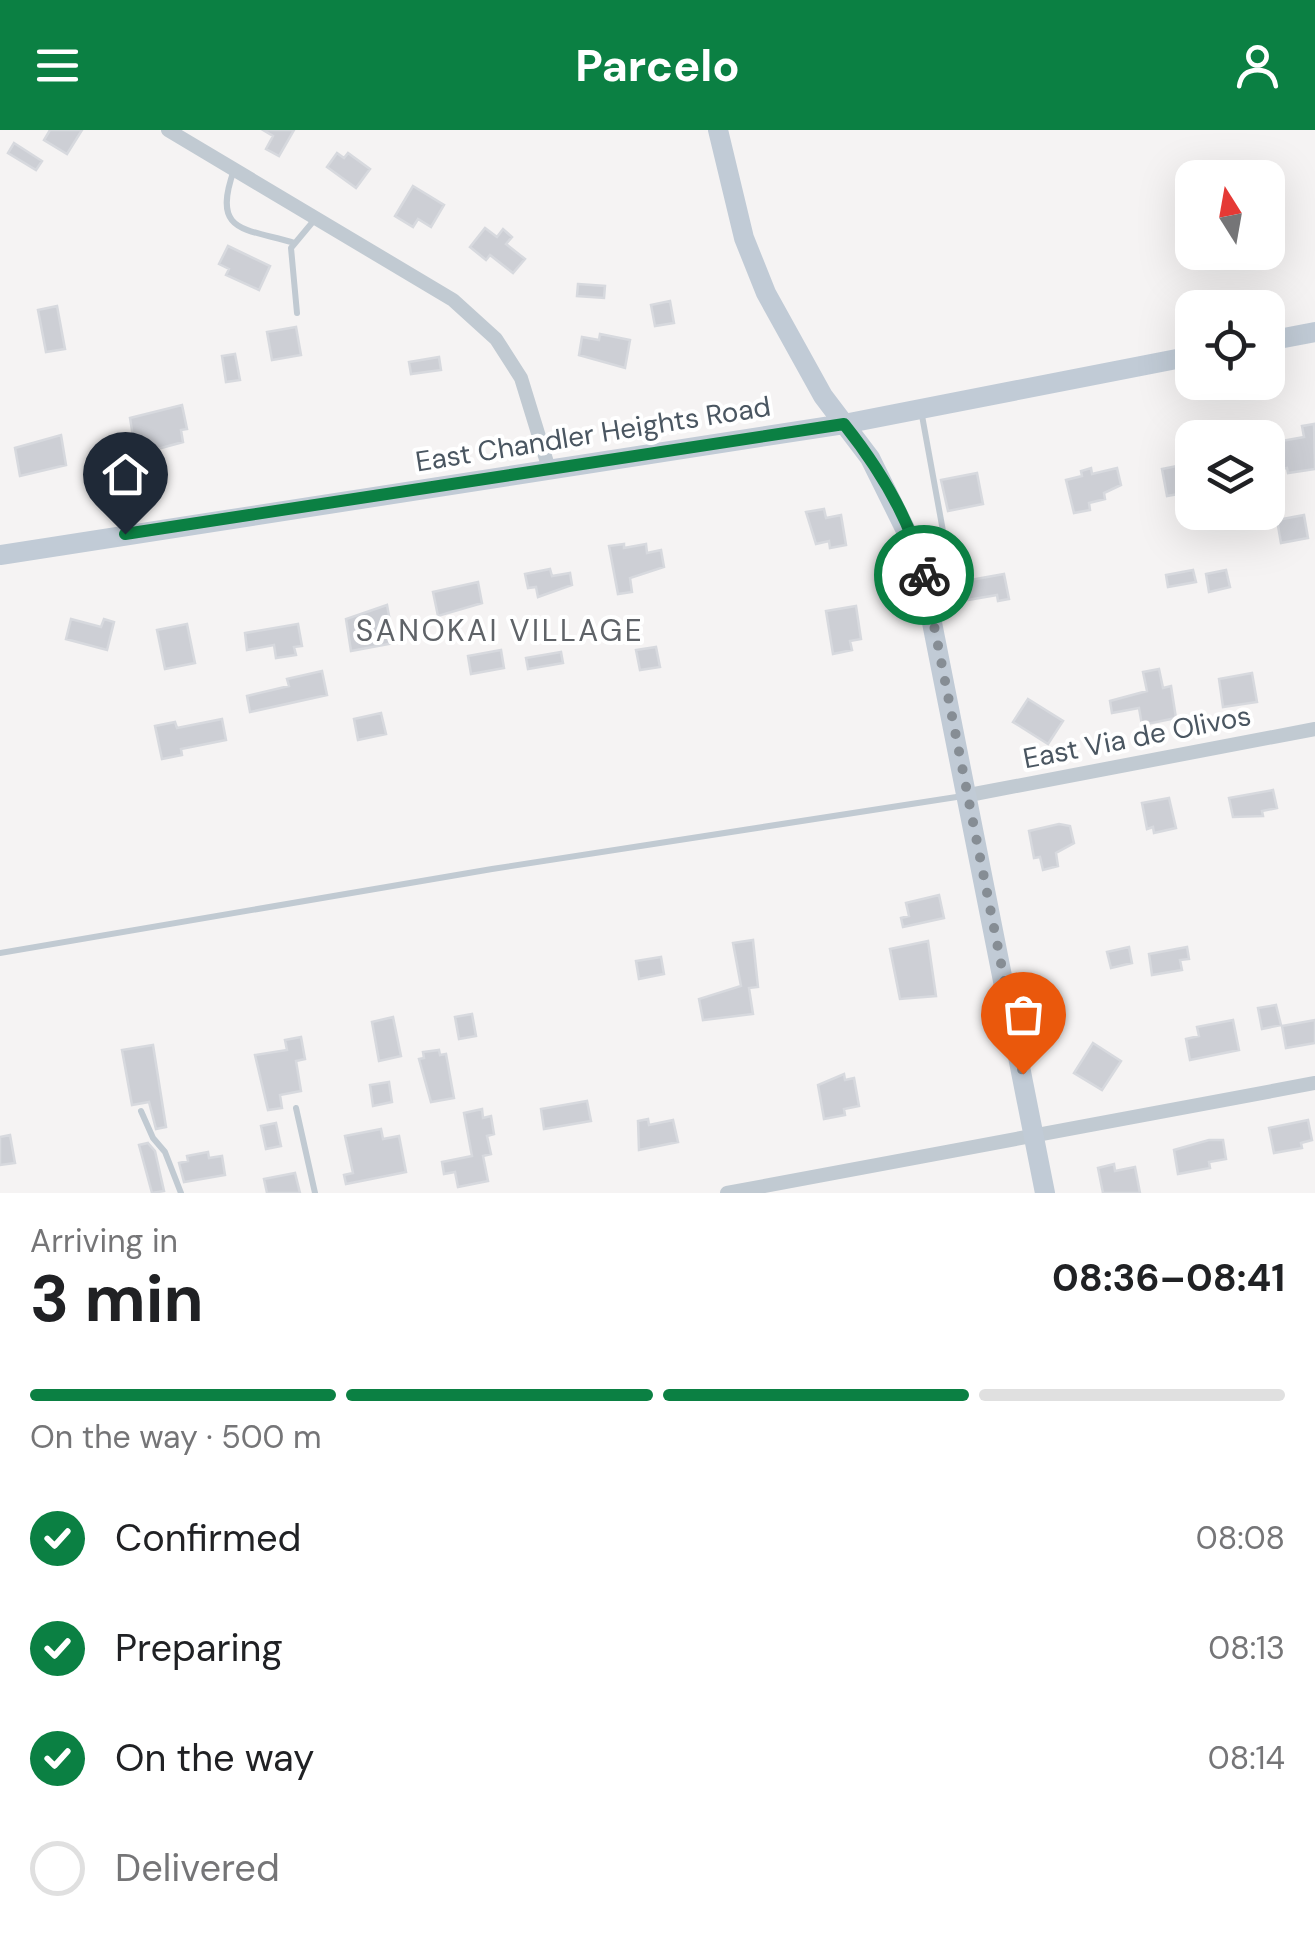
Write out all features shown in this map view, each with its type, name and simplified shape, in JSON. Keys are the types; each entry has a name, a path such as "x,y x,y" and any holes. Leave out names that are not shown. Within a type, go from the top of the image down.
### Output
{"main road":[{"path":"715,132 744,238 766,292 794,347 870,458 915,547 970,795 1046,1193"},
{"path":"1285,338 1315,332"},
{"name":"East Chandler Heights Road","path":"0,555 844,424 1175,359"}],"street":[{"path":"168,130 453,300 496,339 520,378 549,469"},
{"name":"East Via de Olivos","path":"970,795 1315,729"},
{"path":"727,1193 1315,1083"}],"lane":[{"path":"235,169 224,201 228,216 251,234 295,244"},
{"path":"297,313 291,248 316,217"},
{"path":"915,547 945,542 921,409"},
{"path":"0,953 492,869 970,795"},
{"path":"296,1108 315,1193"},
{"path":"142,1111 153,1138 165,1152 181,1193"}],"building":[{"path":"50,130 82,130 67,154 44,140"},
{"path":"263,130 294,130 279,156 266,149 273,136"},
{"path":"14,143 42,161 36,170 8,153"},
{"path":"337,153 344,158 348,153 370,169 356,188 327,167"},
{"path":"413,186 444,205 431,227 418,219 413,227 395,216"},
{"path":"485,228 497,237 503,229 512,237 506,244 525,259 513,273 490,255 486,260 470,247"},
{"path":"228,246 270,266 259,290 226,275 229,269 219,264"},
{"path":"578,284 605,286 604,298 577,296"},
{"path":"670,301 674,323 655,326 651,305"},
{"path":"57,306 65,349 46,352 38,310"},
{"path":"296,327 301,355 272,360 267,332"},
{"path":"600,334 630,340 625,368 579,355 582,337 599,340"},
{"path":"235,354 240,380 226,382 222,356"},
{"path":"439,357 441,370 411,374 409,362"},
{"path":"182,405 187,429 181,430 183,442 136,455 130,418"},
{"path":"1314,424 1315,469 1288,473 1285,440 1304,437 1302,426"},
{"path":"61,435 66,465 20,476 15,448"},
{"path":"1175,466 1175,495 1167,496 1162,469"},
{"path":"1091,468 1092,474 1117,468 1121,485 1104,493 1105,499 1089,503 1090,510 1074,513 1066,480 1082,476 1081,471"},
{"path":"977,473 983,504 948,511 941,480"},
{"path":"824,509 826,518 841,515 846,545 830,548 829,541 816,544 806,512"},
{"path":"1304,515 1308,538 1281,543 1279,530 1285,530 1285,519"},
{"path":"624,544 624,548 646,544 647,553 661,550 664,567 630,578 632,592 618,594 609,546"},
{"path":"550,569 552,576 570,573 572,585 538,597 536,587 528,588 525,574"},
{"path":"1193,570 1196,582 1168,587 1166,575"},
{"path":"1226,570 1230,587 1209,592 1206,574"},
{"path":"1004,574 1009,599 998,601 997,595 962,601 959,582"},
{"path":"478,582 482,603 438,616 433,592"},
{"path":"387,605 394,643 351,651 346,619"},
{"path":"856,606 861,639 850,641 852,650 833,654 826,611"},
{"path":"71,619 101,627 104,619 114,622 107,650 66,639"},
{"path":"187,624 195,663 165,669 157,630"},
{"path":"298,624 302,646 294,647 296,655 276,658 274,645 247,650 245,633"},
{"path":"656,647 660,667 640,670 636,650"},
{"path":"501,650 504,668 471,674 468,656"},
{"path":"561,652 563,663 528,669 526,658"},
{"path":"1159,669 1163,688 1171,686 1176,718 1142,725 1139,708 1112,713 1110,701 1147,691 1143,672"},
{"path":"322,671 327,695 250,712 247,696 289,686 287,679"},
{"path":"1252,673 1257,702 1223,707 1219,679"},
{"path":"1028,699 1063,721 1048,744 1013,722"},
{"path":"381,713 386,734 358,740 354,719"},
{"path":"222,719 226,740 181,749 182,755 162,759 155,726 175,722 177,728"},
{"path":"1273,790 1277,808 1262,811 1263,816 1233,817 1229,798"},
{"path":"1169,798 1176,828 1154,833 1153,827 1147,829 1142,803"},
{"path":"1059,824 1070,826 1074,843 1056,853 1058,866 1043,870 1040,857 1034,858 1029,831"},
{"path":"939,895 944,918 903,927 901,918 909,916 906,903"},
{"path":"753,940 758,987 749,988 753,1014 703,1020 699,999 741,986 733,943"},
{"path":"928,941 936,996 900,999 890,949"},
{"path":"1129,947 1132,963 1111,968 1107,952"},
{"path":"1187,947 1189,959 1180,960 1182,970 1152,975 1149,954"},
{"path":"661,957 664,974 639,979 636,961"},
{"path":"1276,1005 1281,1025 1262,1029 1258,1008"},
{"path":"472,1014 476,1036 459,1039 455,1017"},
{"path":"393,1017 401,1056 379,1061 372,1022"},
{"path":"1233,1020 1239,1050 1190,1060 1186,1039 1199,1036 1197,1027"},
{"path":"1315,1020 1315,1043 1286,1048 1282,1026"},
{"path":"301,1037 305,1059 296,1061 301,1091 280,1095 282,1108 268,1110 255,1055 287,1050 285,1040"},
{"path":"1093,1043 1121,1061 1102,1090 1074,1073"},
{"path":"153,1045 166,1127 156,1129 149,1102 132,1105 122,1050"},
{"path":"439,1050 440,1055 446,1054 454,1098 431,1102 419,1059 424,1058 423,1052"},
{"path":"844,1074 845,1080 854,1078 859,1106 844,1109 845,1115 824,1119 818,1085"},
{"path":"389,1082 392,1102 373,1106 370,1085"},
{"path":"587,1101 591,1121 544,1129 541,1109"},
{"path":"482,1109 483,1118 491,1116 494,1134 487,1136 491,1154 483,1156 488,1181 458,1187 455,1172 444,1174 442,1162 472,1156 464,1113"},
{"path":"648,1119 649,1125 673,1120 678,1142 639,1150 638,1121"},
{"path":"1308,1120 1312,1140 1301,1143 1302,1148 1274,1153 1269,1128"},
{"path":"276,1123 281,1146 266,1149 261,1126"},
{"path":"381,1129 383,1139 399,1136 406,1172 346,1184 344,1175 353,1173 345,1136"},
{"path":"10,1135 15,1163 0,1165 0,1137"},
{"path":"1223,1140 1226,1159 1209,1162 1210,1168 1178,1174 1174,1150"},
{"path":"148,1143 155,1151 164,1191 152,1193 139,1145"},
{"path":"208,1152 209,1158 222,1156 225,1175 184,1182 179,1163 188,1161 187,1156"},
{"path":"1114,1164 1115,1171 1135,1167 1140,1193 1103,1193 1098,1168"},
{"path":"295,1173 300,1193 267,1193 264,1179"}],"way so far":[{"path":"924,575 1023,1074"}],"district":[{"name":"SANOKAI VILLAGE","path":"500,630"}],"route":[{"path":"125,534 844,424 870,458 896,505 924,575"}]}
